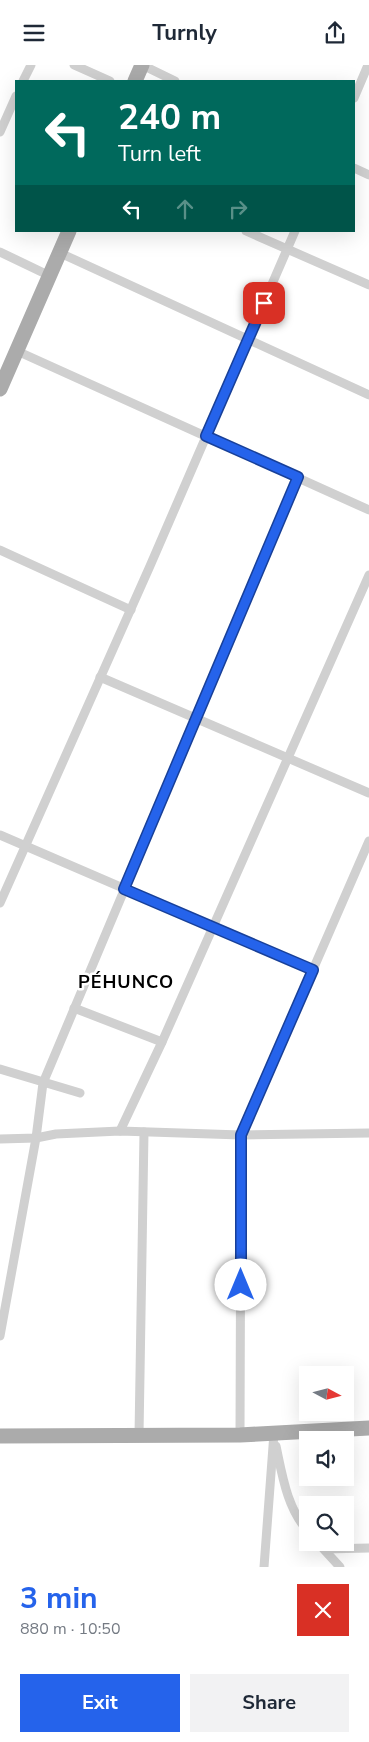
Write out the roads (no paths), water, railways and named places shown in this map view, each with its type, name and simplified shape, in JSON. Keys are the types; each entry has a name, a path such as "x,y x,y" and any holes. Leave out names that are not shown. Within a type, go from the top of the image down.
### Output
{"main road":[{"path":"135,80 142,65"},
{"path":"0,389 70,232"},
{"path":"0,1436 240,1435 369,1428"}],"street":[{"path":"23,80 30,65"},
{"path":"74,65 108,80"},
{"path":"142,65 173,80"},
{"path":"355,96 368,65"},
{"path":"0,132 15,98"},
{"path":"355,168 369,175"},
{"path":"248,232 369,285"},
{"path":"0,903 131,610 295,232"},
{"path":"0,252 50,276"},
{"path":"60,253 369,395"},
{"path":"17,351 369,509"},
{"path":"0,1336 36,1138 43,1083 298,477"},
{"path":"0,550 131,610"},
{"path":"120,1131 162,1042 369,575"},
{"path":"100,677 369,793"},
{"path":"0,835 313,970"},
{"path":"240,1435 241,1135 369,841"},
{"path":"74,1008 162,1042"},
{"path":"0,1069 80,1093"},
{"path":"0,1139 120,1131 241,1135 369,1133"},
{"path":"138,1435 144,1132"},
{"path":"274,1433 285,1488 299,1518"},
{"path":"264,1567 274,1433"},
{"path":"354,1547 369,1547"},
{"path":"326,1551 340,1567"}],"district":[{"name":"PÉHUNCO","path":"126,982"}]}
